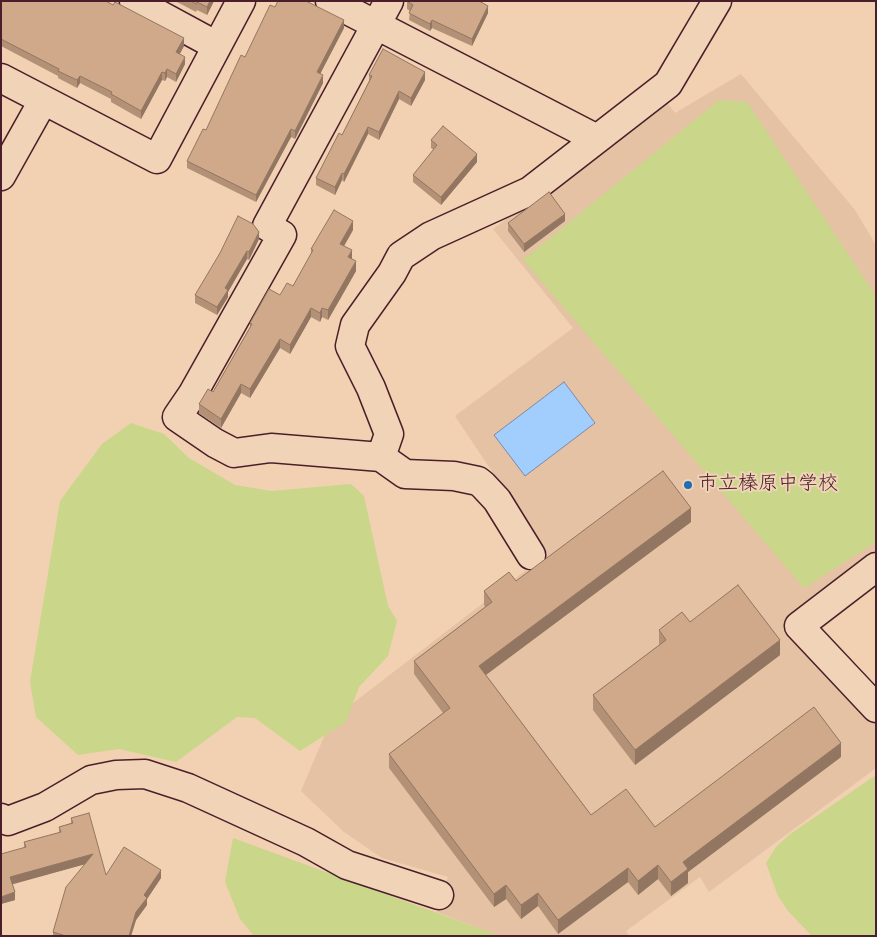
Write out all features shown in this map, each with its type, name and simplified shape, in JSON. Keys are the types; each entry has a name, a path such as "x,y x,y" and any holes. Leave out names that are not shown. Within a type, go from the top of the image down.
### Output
{"street":[{"path":"134,1 217,46"},
{"path":"1,78 157,159 241,1"},
{"path":"330,1 597,139"},
{"path":"390,1 267,226 282,235 192,395 177,417 215,444 234,453 271,448 381,457 405,474 454,476 478,482 497,500 531,555"},
{"path":"381,457 389,434 375,397 350,346 355,325 392,274 400,256 431,236 530,191 668,84 717,1"},
{"path":"1,176 43,101"},
{"path":"876,567 799,626 876,708"},
{"path":"1,818 8,821 45,807 91,780 116,775 145,774 188,788 306,842 347,865 439,895"}],"shaded area":[{"name":"市立榛原中学校","path":"741,74 855,210 876,245 876,586 805,642 876,720 876,768 709,892 700,877 626,931 629,936 499,936 437,912 448,877 382,858 344,832 301,791 331,720 547,554 455,416 573,328 493,229 665,100 675,113"}],"green space":[{"path":"719,100 747,102 876,296 876,542 804,588 523,260"},
{"path":"131,423 164,434 189,458 235,485 271,491 351,484 364,496 388,606 397,621 388,656 359,687 346,722 300,751 255,718 237,717 176,762 119,749 78,755 36,717 30,682 60,501 102,444"},
{"path":"876,775 876,936 812,936 788,911 778,896 766,863 776,847 789,835"},
{"path":"233,838 500,936 254,936 240,919 225,882"}],"water":[{"path":"564,382 595,423 525,476 494,435"}],"building":[{"path":"1,1 106,1 113,5 115,2 184,38 176,52 185,57 176,74 167,69 165,73 162,72 141,111 111,94 112,92 80,76 77,80 58,71 59,69 1,39"},
{"path":"191,1 210,1 207,7"},
{"path":"278,1 306,1 344,20 317,72 323,75 295,131 291,129 256,195 187,161 203,129 206,130 241,55 245,57 270,5 275,7"},
{"path":"407,1 479,1 488,6 472,39 432,20 430,24 409,13 413,5"},
{"path":"383,49 425,72 411,98 399,91 379,132 368,127 344,174 342,173 335,187 316,178 339,133 342,135 372,76 369,75"},
{"path":"443,126 477,154 441,197 413,175 437,145 431,140"},
{"path":"549,192 565,214 524,244 508,223"},
{"path":"334,210 353,221 340,244 352,250 348,257 356,261 328,310 322,308 320,313 311,308 290,345 280,339 250,389 241,384 221,419 199,404 208,389 213,392 252,324 250,323 269,289 280,295 287,283 293,286 313,250 311,249"},
{"path":"238,216 253,224 259,232 249,252 247,251 225,288 228,290 217,307 195,295 220,253"},
{"path":"663,471 691,508 479,666 591,815 626,789 655,827 814,707 841,743 683,862 688,869 671,882 658,865 638,881 628,868 558,920 538,893 521,905 506,885 494,894 389,754 450,708 414,661 492,602 484,591 509,572 516,581"},
{"path":"738,585 780,640 635,750 593,695 666,640 659,630 682,612 690,622"},
{"path":"89,813 106,875 124,847 161,870 144,895 147,898 136,912 129,936 66,936 53,932 66,887 93,854 10,877 15,892 1,897 1,854 26,847 24,842 61,832 59,827 73,823 71,818"}],"place":[{"name":"市立榛原中学校","path":"688,485"}]}
